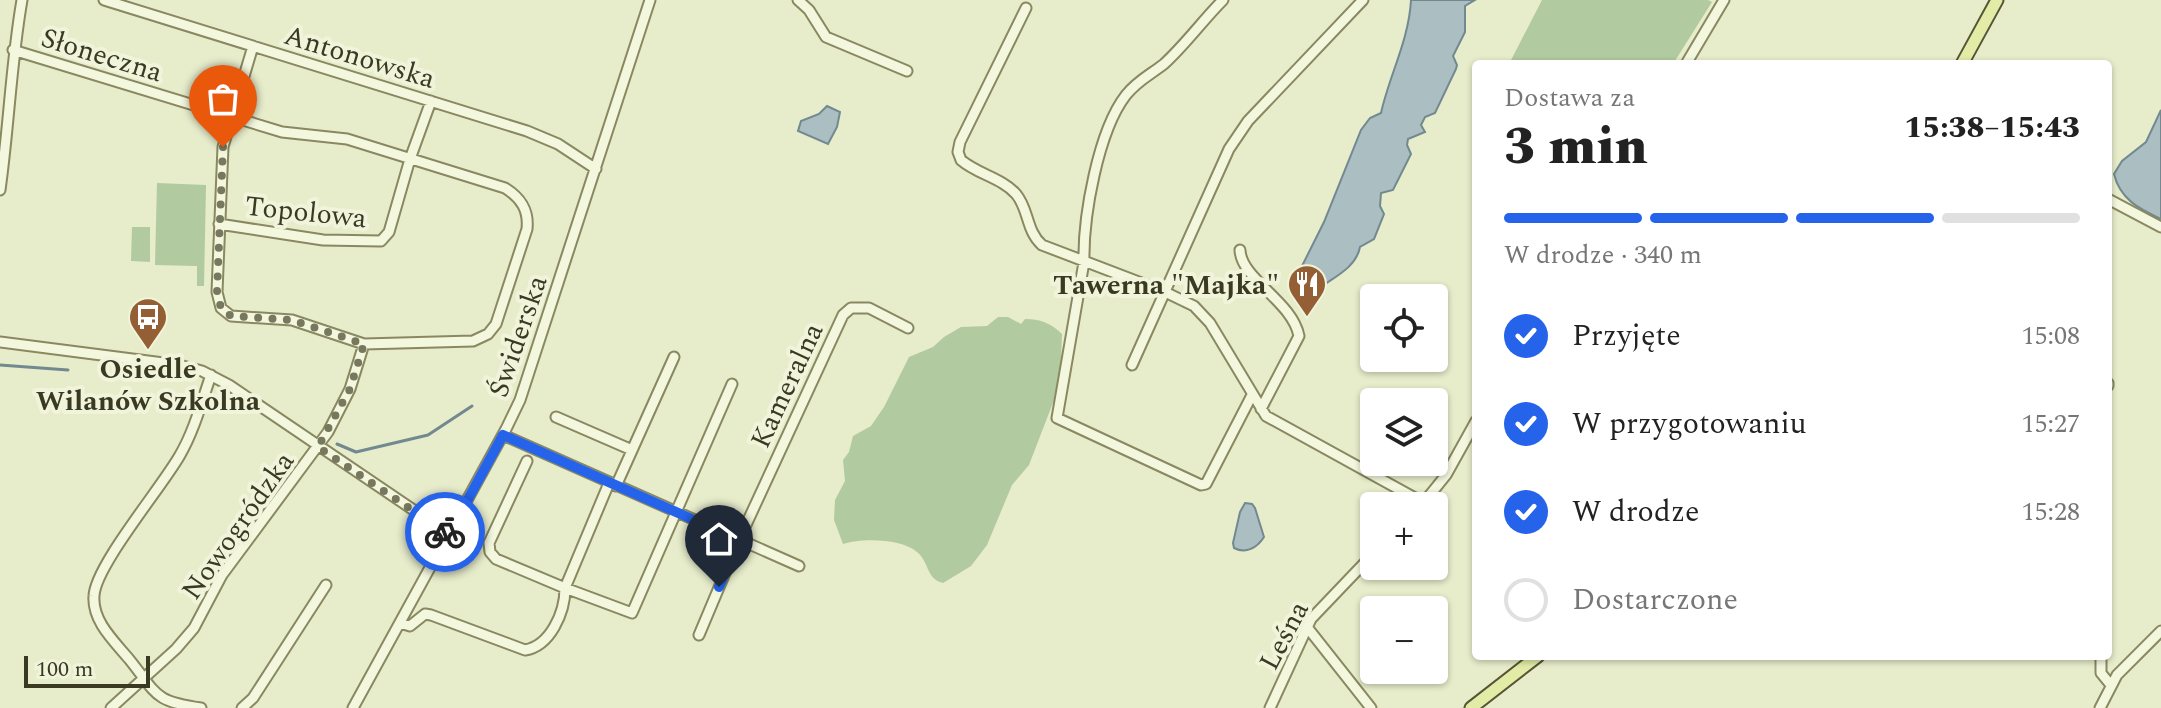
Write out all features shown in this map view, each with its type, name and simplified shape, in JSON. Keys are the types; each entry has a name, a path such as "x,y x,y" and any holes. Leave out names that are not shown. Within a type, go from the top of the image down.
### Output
{"main road":[{"path":"1964,60 1997,0"},
{"path":"1471,708 1533,660"}],"street":[{"path":"0,190 8,133 13,50 22,0"},
{"name":"Antonowska","path":"104,0 543,137 596,169"},
{"name":"Świderska","path":"353,708 503,435 531,369 650,0"},
{"path":"798,0 809,10 826,37 907,71"},
{"path":"1223,0 1161,66 1142,77 1124,97 1112,119 1101,151 1083,237 1084,262 1057,418 1201,485 1206,484 1252,395"},
{"path":"1132,365 1221,166 1237,137 1363,0"},
{"path":"1688,60 1724,0"},
{"path":"1026,8 960,142 958,152 968,166 1013,191 1022,205 1031,232 1042,245 1165,292 1200,311 1261,409 1275,422 1400,492"},
{"path":"219,224 221,160 230,116 253,46"},
{"name":"Słoneczna","path":"13,50 291,134 333,136 505,188 523,203 527,214 527,229 498,318 488,334 467,343 364,344 292,320 226,313 217,299 219,224"},
{"name":"Topolowa","path":"219,224 323,240 381,241 389,232 431,101"},
{"path":"2112,201 2161,227"},
{"path":"1240,250 1243,264 1290,315 1299,336 1261,409"},
{"name":"Kameralna","path":"739,540 843,315 851,308 869,308 908,328"},
{"path":"0,342 179,365 211,375 449,534"},
{"name":"Nowogródzka","path":"111,708 189,634 230,563 318,447 350,389 364,344"},
{"path":"400,623 410,626 425,614 525,650 547,641 565,600 565,588 674,357"},
{"path":"201,708 165,701 144,678 99,619 94,605 94,590 103,570 181,453 211,375"},
{"path":"527,461 489,543 490,552 496,559 632,613 732,384"},
{"path":"556,417 632,450"},
{"path":"1432,492 1459,454 1472,429"},
{"path":"503,435 799,566"},
{"path":"699,635 739,540"},
{"name":"Leśna","path":"1270,708 1307,627 1321,607 1360,567"},
{"path":"242,708 249,704 326,585"},
{"path":"1307,627 1371,708"},
{"path":"2100,708 2110,684 2161,631"},
{"path":"2101,660 2101,673 2110,684"}],"green space":[{"path":"1542,0 1712,2 1676,60 1511,60"},
{"path":"157,183 206,185 204,286 197,286 197,266 155,265"},
{"path":"132,227 150,227 150,262 131,261"},
{"path":"998,317 1008,317 1021,324 1025,319 1036,320 1054,327 1062,334 1061,362 1054,400 1029,465 1012,485 987,545 971,566 943,583 934,578 921,556 910,547 881,540 843,544 834,520 835,500 845,481 843,460 849,452 853,436 871,426 909,357 933,347 961,327 987,326"}],"shaded area":[{"path":"1411,0 1475,0 1465,6 1465,32 1453,56 1456,69 1435,113 1425,117 1421,125 1425,132 1408,139 1411,154 1393,190 1381,193 1380,206 1384,214 1374,239 1360,247 1349,266 1318,289 1298,278 1298,274 1324,222 1361,130 1370,118 1381,113 1407,29"},
{"path":"827,106 840,112 837,127 828,144 798,131 801,121 819,114"},
{"path":"2161,110 2161,219 2126,197 2114,174 2122,161 2146,142"},
{"path":"1245,503 1255,508 1264,537 1255,547 1243,550 1234,548 1233,543"}],"waterway":[{"path":"0,365 68,370"},
{"path":"337,444 356,452 428,435 472,406"}],"way so far":[{"path":"223,147 218,303 231,316 292,320 364,344 350,389 318,447 445,532"}],"place":[{"name":"Tawerna \"Majka\"","path":"1307,318"},
{"name":"Osiedle Wilanów Szkolna","path":"148,351"}],"route":[{"path":"445,532 449,534 503,435 739,540 719,587"}]}
